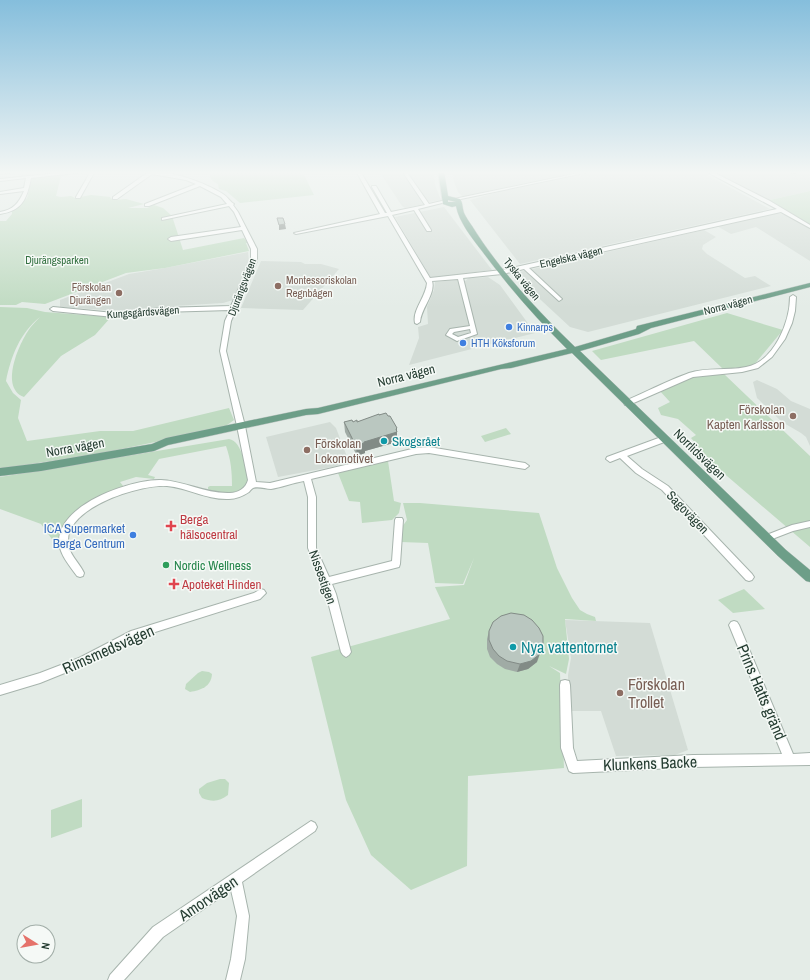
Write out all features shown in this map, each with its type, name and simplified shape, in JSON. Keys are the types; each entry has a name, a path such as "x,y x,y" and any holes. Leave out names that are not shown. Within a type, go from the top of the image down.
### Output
{"main road":[{"name":"Tyska vägen","path":"463,217 502,272 528,304 570,347"},
{"name":"Norra vägen","path":"0,472 41,467 165,446 295,420 318,411 518,363 570,347 636,332 647,327 810,285"},
{"name":"Norrlidsvägen","path":"570,347 767,538 810,577"}],"street":[{"path":"164,220 178,217"},
{"name":"Djurängsvägen","path":"238,217 254,249 254,261 234,308 225,334 223,351 242,430 252,480 251,484"},
{"path":"296,233 374,217"},
{"path":"389,217 429,280 430,291 417,313 417,322"},
{"path":"421,217 429,230"},
{"name":"Engelska vägen","path":"429,280 502,272 751,217"},
{"path":"792,217 810,227"},
{"path":"171,239 244,228"},
{"path":"525,267 559,299"},
{"path":"460,277 473,327"},
{"path":"627,403 677,379 691,375 702,372 749,370 758,367 765,361 787,330 791,316 793,297"},
{"name":"Kungsgårdsvägen","path":"53,309 114,315 168,310 234,308"},
{"path":"610,459 664,439"},
{"path":"80,573 65,550 63,536 68,524 77,515 103,498 133,487 158,482 183,485 226,497 242,493 248,489 251,484 270,486 410,453 429,450 525,466"},
{"name":"Sagovägen","path":"621,455 638,471 665,488 749,577"},
{"name":"Nissestigen","path":"307,478 312,497 312,548 331,594 346,652"},
{"path":"325,582 396,564 399,520"},
{"path":"767,538 792,528 810,524"},
{"name":"Rimsmedsvägen","path":"0,690 40,678 76,664 131,635 256,596 261,593"},
{"name":"Prins Hatts gränd","path":"734,625 790,759"},
{"name":"Klunkens Backe","path":"564,685 567,748 573,768 694,761 810,759"},
{"name":"Amorvägen","path":"115,980 158,932 311,827"},
{"path":"233,980 238,959 243,916 235,880"}],"shaded area":[{"path":"395,217 451,217 492,270 431,278"},
{"path":"483,217 735,217 520,264"},
{"path":"759,217 789,217 810,229 810,261 756,227 731,234 717,226"},
{"path":"704,230 716,237 703,245 702,249 707,254 745,278 755,276 771,286 588,332 570,327 529,289 519,272"},
{"path":"248,252 249,261 233,300 223,303 119,311 60,307 60,300 129,274"},
{"path":"261,261 321,264 339,269 303,310 241,308"},
{"path":"488,277 500,285 535,333 409,365 419,338 418,327 428,324 427,307 434,290 435,282 455,280 465,281 469,278"},
{"name":"Förskolan Kapten Karlsson","path":"757,380 777,389 791,401 810,409 810,446 806,437 782,422 757,398 753,382"},
{"name":"Förskolan Lokomotivet","path":"330,422 336,428 349,462 332,467 278,477 266,437"},
{"name":"Förskolan Trollet","path":"565,620 650,623 688,750 675,755 616,756 601,711 569,711 568,675 571,658"}],"green space":[{"name":"Djurängsparken","path":"10,217 172,217 183,250 244,238 248,243 246,243 249,251 165,268 126,273 45,304 22,302 16,305 0,305 0,221 6,221"},
{"path":"796,217 810,217 810,225"},
{"path":"0,307 27,308 45,312 111,317 95,335 61,356 24,397 17,392 13,385 13,366 24,338 40,317 27,330 17,346 6,381 13,393 21,400 18,418 27,441 100,431 133,431 229,408 234,420 223,428 107,452 0,469"},
{"path":"727,313 783,330 753,366 723,369 694,341 601,360 592,351"},
{"path":"711,372 724,374 810,456 810,547 713,464 691,438 696,435 678,419 661,415 658,408 670,402 659,390 695,375"},
{"path":"506,428 511,434 485,442 481,436"},
{"path":"229,439 238,445 243,457 249,483 245,487 230,493 218,493 208,489 210,486 232,486 231,466 226,446 159,459 148,475 155,477 154,479 136,477 120,482 124,487 90,502 72,516 65,525 61,536 59,549 41,524 0,509 0,477"},
{"path":"388,461 394,501 401,503 399,513 392,520 362,523 360,502 349,501 338,473"},
{"path":"403,503 420,503 539,513 557,568 572,598 580,610 595,617 596,621 565,619 569,659 566,674 549,666 560,673 564,768 468,776 467,866 411,890 371,855 346,800 311,657 450,619 435,587 464,585 474,558 463,584 435,583 428,543 401,542 402,527 407,520"},
{"path":"744,589 765,609 733,613 718,600"},
{"path":"202,671 212,674 208,685 202,689 190,692 185,689 186,684"},
{"path":"225,779 229,783 228,795 215,801 202,798 199,793 199,789 207,783"},
{"path":"82,799 82,827 51,838 51,810"}],"building":[{"path":"277,218 283,218 285,224 279,225"},
{"path":"386,413 390,416 397,428 397,432 364,442 356,446 344,422 352,420 353,422 357,420 357,422"},
{"name":"Nya vattentornet","path":"511,613 524,615 532,620 539,628 543,636 543,645 540,654 531,661 520,664 507,661 499,656 493,649 489,640 489,631 493,622 501,616"}],"place":[{"name":"Montessoriskolan Regnbågen","path":"278,286"},
{"name":"Förskolan Djurängen","path":"119,293"},
{"name":"Kinnarps","path":"509,327"},
{"name":"HTH Köksforum","path":"463,343"},
{"name":"Förskolan Kapten Karlsson","path":"793,416"},
{"name":"Skogsrået","path":"384,441"},
{"name":"Förskolan Lokomotivet","path":"307,450"},
{"name":"Berga hälsocentral","path":"171,526"},
{"name":"ICA Supermarket Berga Centrum","path":"133,535"},
{"name":"Nordic Wellness","path":"166,565"},
{"name":"Apoteket Hinden","path":"174,584"},
{"name":"Nya vattentornet","path":"513,647"},
{"name":"Förskolan Trollet","path":"620,693"}]}
